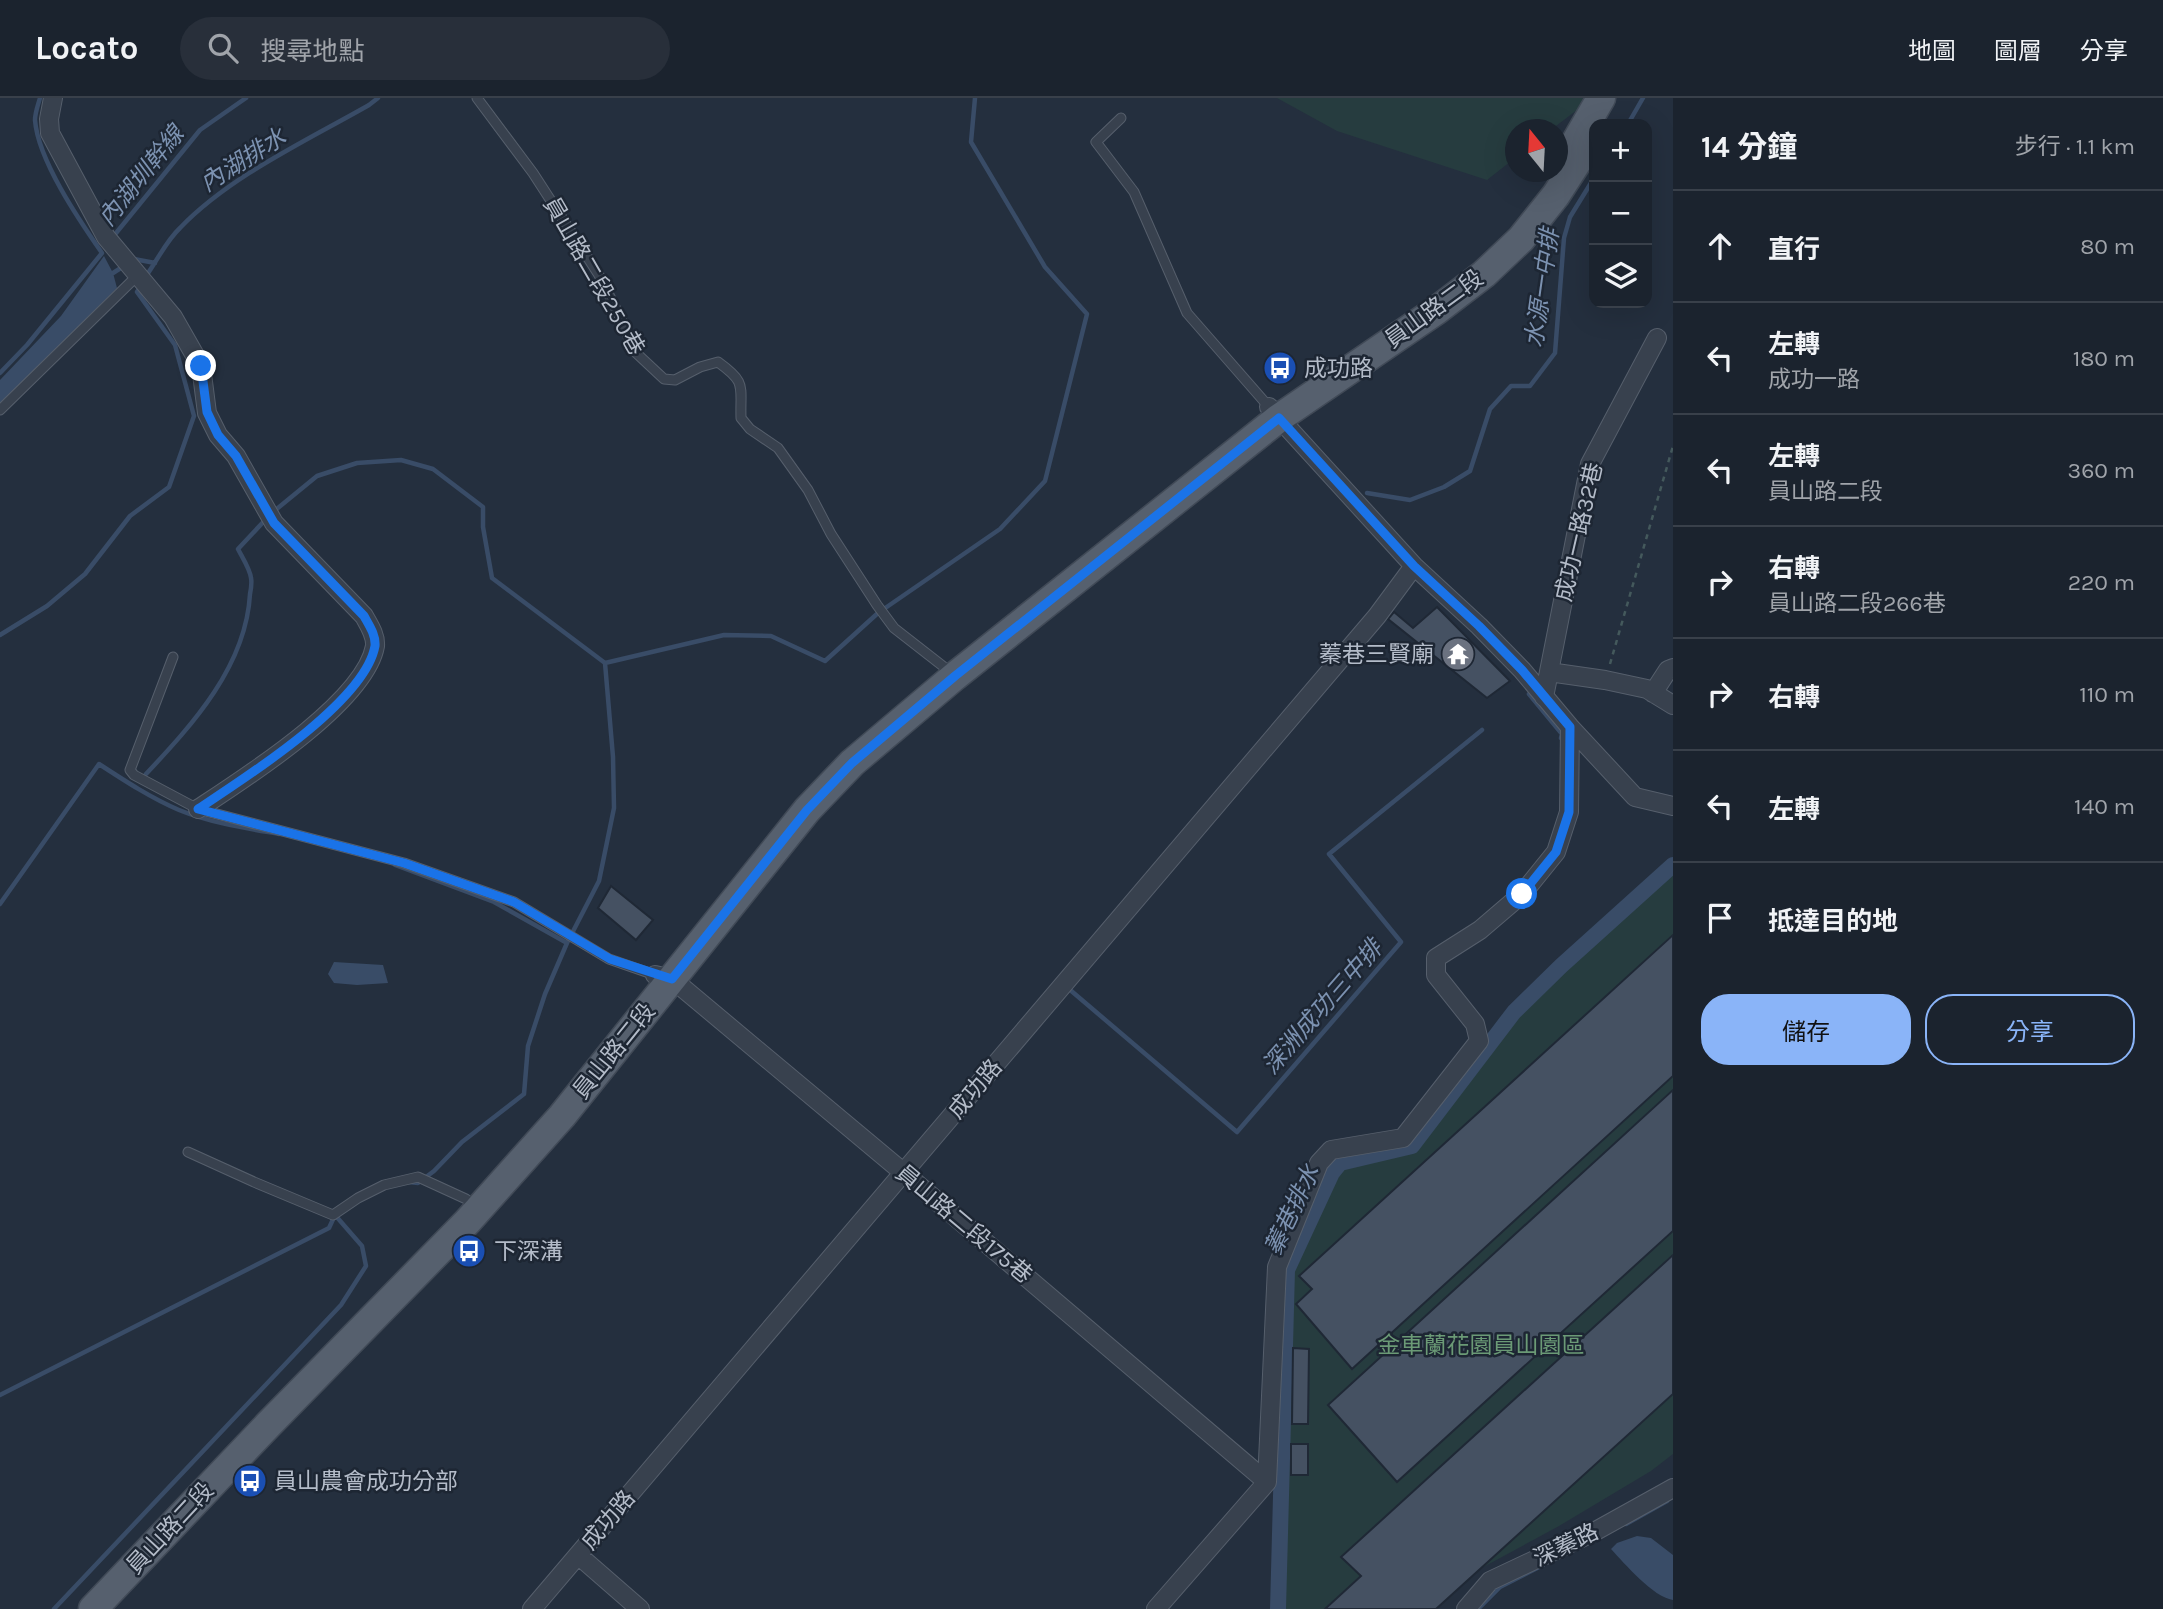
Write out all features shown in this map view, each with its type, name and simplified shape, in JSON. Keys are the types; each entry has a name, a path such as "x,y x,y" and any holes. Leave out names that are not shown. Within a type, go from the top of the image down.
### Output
{"main road":[{"name":"員山路二段","path":"1568,152 1601,98"},
{"path":"1604,119 1617,98"},
{"name":"員山路二段","path":"1274,413 1437,310 1484,274 1521,239 1556,195 1589,144"},
{"name":"員山路二段","path":"77,1609 257,1415 562,1116 664,977 807,810 852,763 950,671 1274,413 1474,263 1509,233 1548,182"},
{"name":"員山路二段","path":"93,1609 472,1204"}],"street":[{"path":"53,98 49,119 50,133 106,237 173,317 201,366 207,412 218,435 236,456 274,523 364,616 372,630 375,643 369,665 340,702 302,736 198,809"},
{"name":"成功一路32巷","path":"1544,697 1590,464 1657,338"},
{"path":"1274,413 1414,566 1522,670 1635,797 1673,806"},
{"name":"成功路","path":"532,1609 1377,616 1414,566"},
{"path":"1653,693 1668,670 1673,668"},
{"path":"1549,672 1647,689 1673,705"},
{"path":"1156,1609 1267,1482 1277,1267 1319,1163 1331,1150 1403,1138 1479,1041 1475,1024 1436,975 1436,958 1480,930 1522,894 1556,852 1569,812 1570,727"},
{"name":"員山路二段175巷","path":"664,977 904,1173 1267,1482"},
{"name":"深蓁路","path":"1466,1609 1490,1581 1592,1533 1673,1488"},
{"path":"578,1555 640,1609"}],"lane":[{"name":"員山路二段250巷","path":"477,98 533,173 599,275 633,350 664,379 675,380 700,367 718,362 736,375 742,386 741,418 750,429 778,448 808,489 831,534 894,628 950,671"},
{"path":"1121,118 1096,142 1134,192 1187,313 1274,413"},
{"path":"0,410 141,279"},
{"path":"173,657 130,770 134,775 198,809 404,863 514,902 610,959 664,977"},
{"path":"188,1152 333,1214 384,1185 418,1177 472,1204"}],"path":[{"path":"1605,680 1673,446"}],"green space":[{"path":"1277,98 1583,98 1577,110 1565,119 1505,119 1505,166 1487,180 1337,131"},
{"name":"金車蘭花園員山園區","path":"1673,865 1673,1454 1651,1471 1559,1526 1476,1571 1437,1609 1282,1609 1293,1270 1342,1168 1409,1154 1539,989"}],"water":[{"path":"104,256 117,288 0,405 0,380 61,316"},
{"path":"334,962 383,965 388,983 334,983 328,974"},
{"path":"1637,1536 1651,1538 1673,1555 1673,1600 1665,1598 1648,1586 1611,1549 1617,1543"}],"building":[{"name":"蓁巷三賢廟","path":"1437,607 1510,681 1487,698 1388,619 1394,612 1413,628"},
{"path":"611,886 653,920 636,940 598,908"},
{"path":"1673,935 1673,1076 1352,1369 1296,1304 1312,1289 1299,1276"},
{"path":"1673,1090 1673,1231 1397,1482 1328,1405"},
{"path":"1673,1255 1673,1394 1436,1609 1325,1609 1361,1576 1341,1557"},
{"path":"1293,1348 1309,1349 1308,1424 1292,1424"},
{"path":"1291,1444 1308,1444 1308,1475 1291,1475"}],"waterway":[{"path":"0,373 27,345 102,253 51,171 35,120 40,98"},
{"name":"內湖圳幹線","path":"112,238 200,130 246,98"},
{"name":"內湖排水","path":"146,276 175,233 222,192 270,160 378,98"},
{"path":"409,1182 418,1183 434,1171 462,1142 524,1094 528,1046 545,994 567,943 599,881 614,808 613,757 605,663 724,635 771,636 825,661 878,613 1000,529 1045,481 1087,314 1045,267 971,142 975,98"},
{"name":"水源一中排","path":"1631,119 1643,98"},
{"name":"水源一中排","path":"1367,493 1410,500 1444,487 1470,471 1490,409 1511,386 1530,386 1555,353 1564,238 1570,217 1592,182"},
{"path":"131,261 134,259 155,263"},
{"path":"113,273 124,266"},
{"name":"內湖排水","path":"0,635 47,606 85,574 130,516 169,487 194,416 175,345 137,292 140,287"},
{"path":"273,512 317,476 357,463 401,460 433,469 483,507 483,527 492,578 605,663"},
{"path":"146,774 199,714 228,669 246,620 251,586 249,571 238,549 267,518"},
{"path":"1529,694 1562,734 1561,738"},
{"name":"深洲成功三中排","path":"1069,989 1237,1132 1401,942 1329,854 1482,730"},
{"path":"0,904 99,764 148,795 191,815 279,834"},
{"path":"395,865 494,902 567,943"},
{"name":"蓁巷排水","path":"1278,1609 1287,1270 1332,1173 1340,1163 1412,1146 1514,1012 1673,865"},
{"path":"54,1609 341,1305 366,1266 362,1246 336,1214"},
{"path":"0,1395 329,1228 335,1215"},
{"path":"1626,1524 1667,1501"},
{"path":"1478,1609 1500,1587 1543,1565"}],"place":[{"name":"成功路","path":"1280,368"},
{"name":"蓁巷三賢廟","path":"1458,654"},
{"name":"下深溝","path":"469,1251"},
{"name":"員山農會成功分部","path":"250,1481"}],"route":[{"path":"201,366 207,412 218,435 236,456 274,523 364,616 372,630 375,643 369,665 340,702 302,736 198,809 404,863 514,902 610,959 672,979 807,810 852,763 955,676 1279,418 1414,566 1522,670 1570,727 1569,812 1556,852 1522,894"}]}
